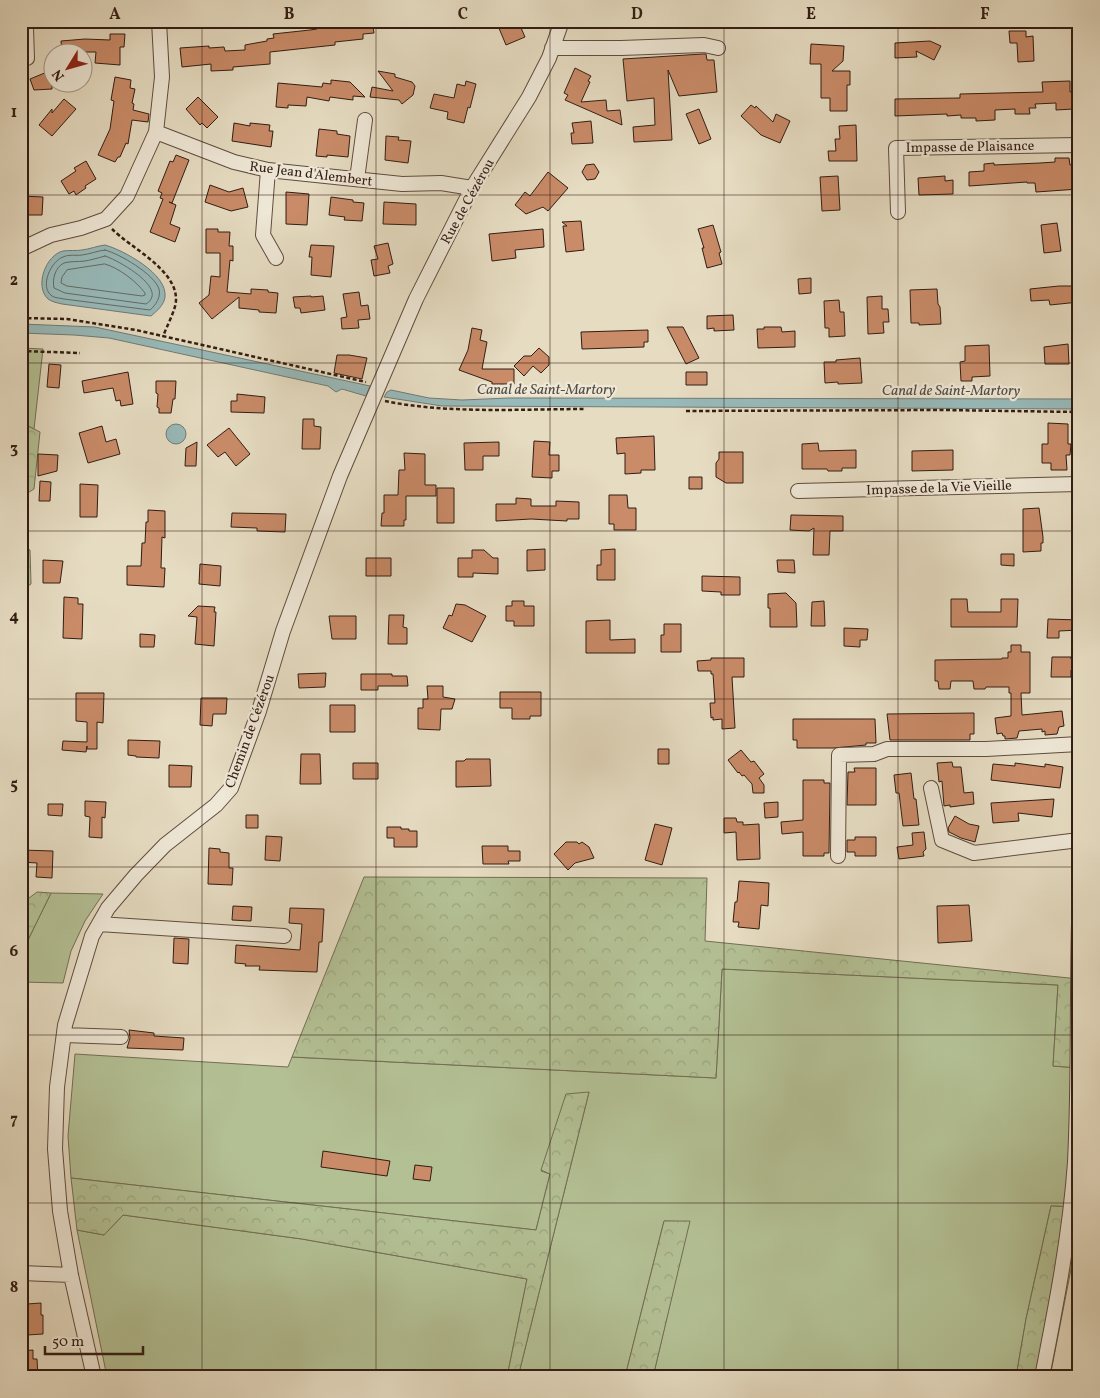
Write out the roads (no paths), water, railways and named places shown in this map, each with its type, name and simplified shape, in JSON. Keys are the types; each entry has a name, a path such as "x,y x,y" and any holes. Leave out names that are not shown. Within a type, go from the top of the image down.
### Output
{"street":[{"path":"21,249 51,235 81,228 106,219 127,196 156,132 162,77 159,21"},
{"name":"Rue de Cézérou","path":"379,386 416,300 472,188 529,97 552,48 562,21"},
{"path":"21,60 27,58 23,26"},
{"path":"552,48 704,45 718,48"},
{"path":"356,179 364,120"},
{"name":"Rue Jean d'Alembert","path":"156,132 234,162 268,170 402,184 441,183 472,188"},
{"name":"Impasse de Plaisance","path":"898,212 896,148 1079,145"},
{"path":"268,170 263,235 276,258"},
{"name":"Chemin de Cézérou","path":"94,1377 71,1275 60,1211 55,1149 57,1087 65,1025 92,936 108,908 165,845 205,814 231,788 259,711 283,631 334,491 379,386"},
{"name":"Impasse de la Vie Vieille","path":"798,491 1079,484"},
{"path":"838,856 839,755 874,754 887,749 986,749 1079,744"},
{"path":"930,788 942,840 974,852 1079,840"},
{"path":"1042,1377 1055,1314 1075,1163 1079,923"},
{"path":"99,924 284,936"},
{"path":"64,1035 121,1037"},
{"path":"21,1273 71,1275"}],"water":[{"path":"105,245 143,264 159,280 164,288 165,297 160,308 151,316 62,304 48,299 44,293 42,279 44,272 52,258 57,254 63,251 82,250"},
{"path":"21,324 95,327 370,386 366,396 342,389 336,392 328,386 109,338 21,333"},
{"path":"391,390 429,398 462,400 509,398 1079,399 1079,409 442,406 384,397"},
{"path":"176,424 183,427 186,434 183,441 176,444 169,441 166,434 169,427"}],"water label":[{"name":"Canal de Saint-Martory","path":"546,389"},
{"name":"Canal de Saint-Martory","path":"951,390"}]}
